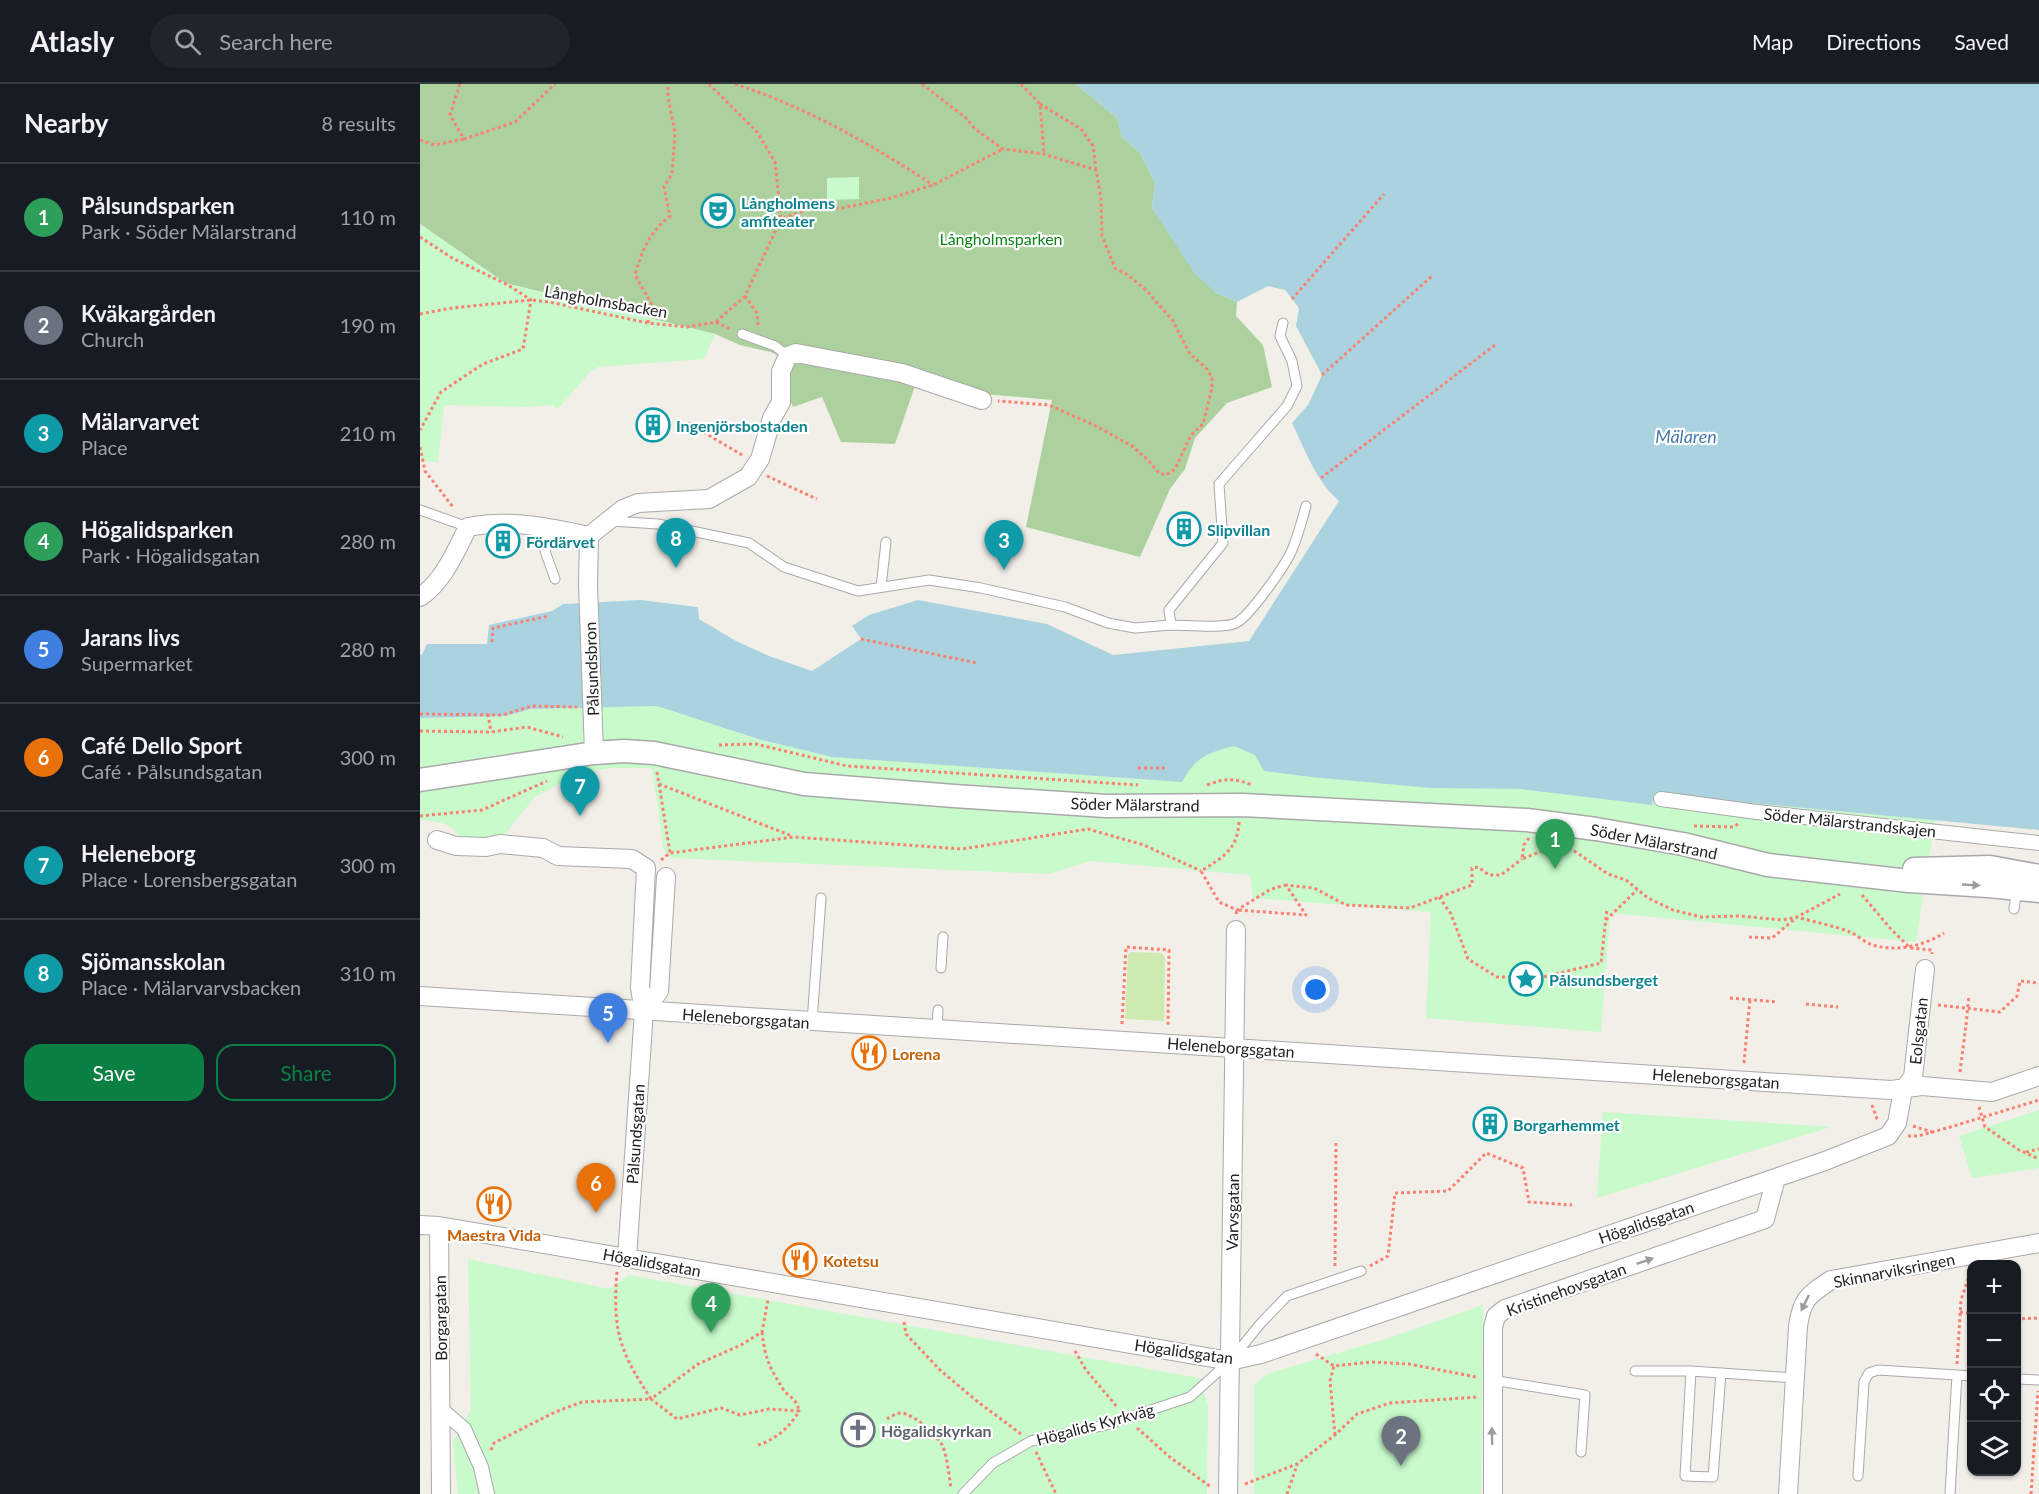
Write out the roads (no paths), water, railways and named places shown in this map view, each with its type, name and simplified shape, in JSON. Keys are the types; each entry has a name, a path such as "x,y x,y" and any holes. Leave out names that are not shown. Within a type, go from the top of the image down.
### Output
{"street":[{"path":"420,597 430,590 468,527 492,522 550,527 589,536 623,509 638,503 709,499 748,477 760,459 771,418 781,402 783,389 781,371 788,356 796,353 902,373 982,400"},
{"name":"Pålsundsbron","path":"589,536 588,585 594,753"},
{"name":"Söder Mälarstrand","path":"420,780 594,753 624,751 654,753 804,784 954,796 1106,806 1242,805 1527,820 1661,840 1848,883 1959,867 1990,867 2022,886 2039,891"},
{"name":"Söder Mälarstrandskajen","path":"1661,799 1757,812 2039,843"},
{"name":"Pålsundsgatan","path":"437,840 456,846 486,847 500,844 543,848 558,856 632,859 657,869 640,988 644,1011 622,1257"},
{"name":"Varvsgatan","path":"1228,1492 1236,930"},
{"name":"Eolsgatan","path":"1903,1090 1913,1077 1925,969"},
{"name":"Heleneborgsgatan","path":"420,996 1903,1090 1922,1086 1992,1092 2039,1076"},
{"name":"Högalidsgatan","path":"420,1225 439,1226 1230,1361 1261,1354 1776,1178 1888,1136 1897,1123 1903,1090"},
{"name":"Kristinehovsgatan","path":"1493,1494 1493,1327 1496,1316 1505,1309 1765,1219 1776,1178"},
{"name":"Högalidsgatan","path":"420,1217 439,1226"},
{"name":"Borgargatan","path":"439,1226 441,1494"},
{"name":"Skinnarviksringen","path":"1788,1494 1801,1310 1808,1295 1831,1280 2039,1243"},
{"path":"442,1410 464,1429 481,1467 487,1494"}],"lane":[{"path":"1171,625 1169,610 1223,543 1219,484 1287,406 1297,386 1292,361 1280,336 1283,323"},
{"path":"742,334 775,346 788,356"},
{"path":"609,521 658,524 749,543 784,567 858,591 929,580 981,588 1065,607 1108,623 1135,628 1171,625 1226,625 1238,622 1284,565 1292,549 1306,506"},
{"path":"420,510 468,527"},
{"path":"550,527 545,551 555,579"},
{"path":"881,587 886,542"},
{"path":"812,1022 821,898"},
{"path":"941,968 943,937"},
{"path":"937,1030 938,1010"},
{"name":"Högalids Kyrkväg","path":"963,1494 993,1463 1031,1441 1106,1425 1190,1397 1230,1361 1287,1296 1361,1271"},
{"path":"1858,1476 1864,1382 1869,1373 1878,1370 1967,1376"},
{"path":"1635,1371 1691,1371 1795,1378"},
{"path":"1691,1371 1684,1476 1713,1477 1721,1373"},
{"path":"1950,1494 1957,1375"},
{"path":"2021,1379 2039,1380"},
{"path":"1492,1389 1585,1395 1581,1452"}],"water":[{"name":"Mälaren","path":"1076,84 2039,84 2039,830 1654,794 1652,805 1520,789 1431,788 1311,777 1264,771 1255,755 1234,746 1216,751 1197,761 1182,782 832,757 758,739 657,706 530,709 506,716 420,718 420,654 422,655 427,644 487,644 489,625 552,611 563,604 640,600 698,607 699,619 736,641 769,656 812,671 861,639 852,626 869,615 918,600 1047,624 1113,655 1249,641 1339,501 1317,475 1292,423 1308,405 1322,375 1296,326 1299,308 1285,290 1268,286 1237,302 1216,293 1195,274 1152,208 1155,183 1140,153 1122,137 1117,118"}],"place":[{"name":"Långholmens amfiteater","path":"718,211"},
{"name":"Ingenjörsbostaden","path":"653,425"},
{"name":"Slipvillan","path":"1184,529"},
{"name":"Fördärvet","path":"503,541"},
{"name":"Sjömansskolan","path":"676,568"},
{"name":"Mälarvarvet","path":"1004,570"},
{"name":"Heleneborg","path":"580,816"},
{"name":"Pålsundsparken","path":"1555,869"},
{"name":"Pålsundsberget","path":"1526,979"},
{"name":"Jarans livs","path":"608,1043"},
{"name":"Lorena","path":"869,1053"},
{"name":"Borgarhemmet","path":"1490,1124"},
{"name":"Maestra Vida","path":"494,1204"},
{"name":"Café Dello Sport","path":"596,1213"},
{"name":"Kotetsu","path":"800,1260"},
{"name":"Högalidsparken","path":"711,1333"},
{"name":"Högalidskyrkan","path":"858,1430"},
{"name":"Kväkargården","path":"1401,1466"}],"park label":[{"name":"Långholmsparken","path":"1001,238"}]}
